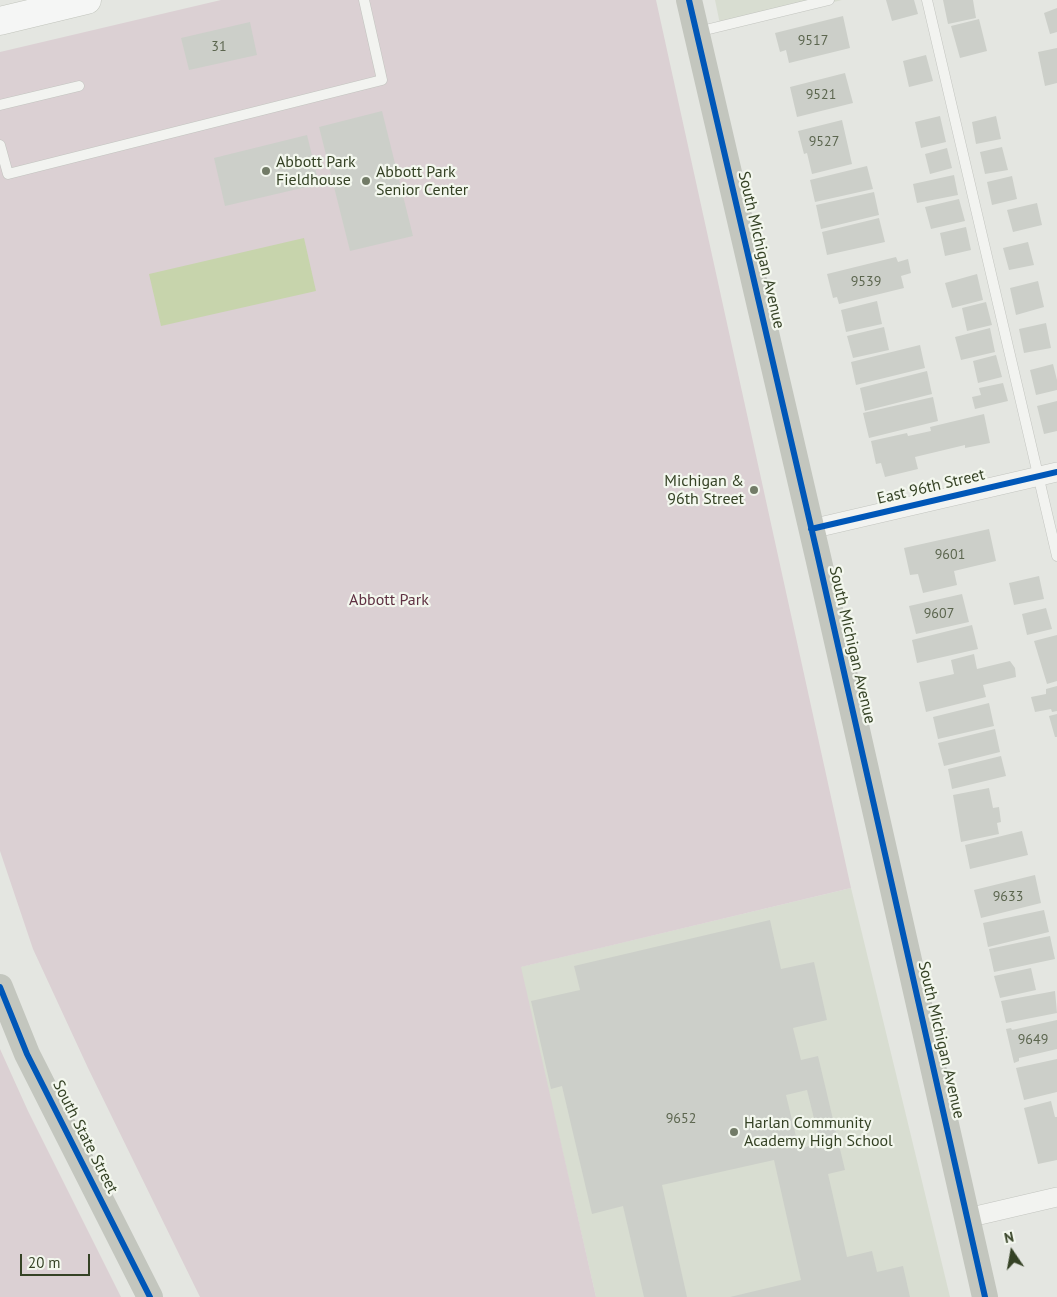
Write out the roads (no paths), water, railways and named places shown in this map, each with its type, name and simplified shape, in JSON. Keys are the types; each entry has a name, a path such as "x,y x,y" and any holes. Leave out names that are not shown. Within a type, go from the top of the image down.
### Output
{"main road":[{"path":"0,21 87,0"},
{"name":"South Michigan Avenue","path":"689,0 985,1297"},
{"name":"South State Street","path":"0,987 27,1054 150,1297"}],"street":[{"name":"East 96th Street","path":"811,529 1057,472"},
{"path":"967,1218 1057,1197"}],"lane":[{"path":"0,145 8,174 382,80 364,0"},
{"path":"697,32 829,0"},
{"path":"927,0 1057,556"},
{"path":"0,106 79,86"}],"place":[{"name":"Abbott Park Fieldhouse","path":"266,171"},
{"name":"Abbott Park Senior Center","path":"366,181"},
{"name":"Michigan & 96th Street","path":"754,490"},
{"name":"Harlan Community Academy High School","path":"734,1132"}],"park label":[{"name":"Abbott Park","path":"389,600"}]}
